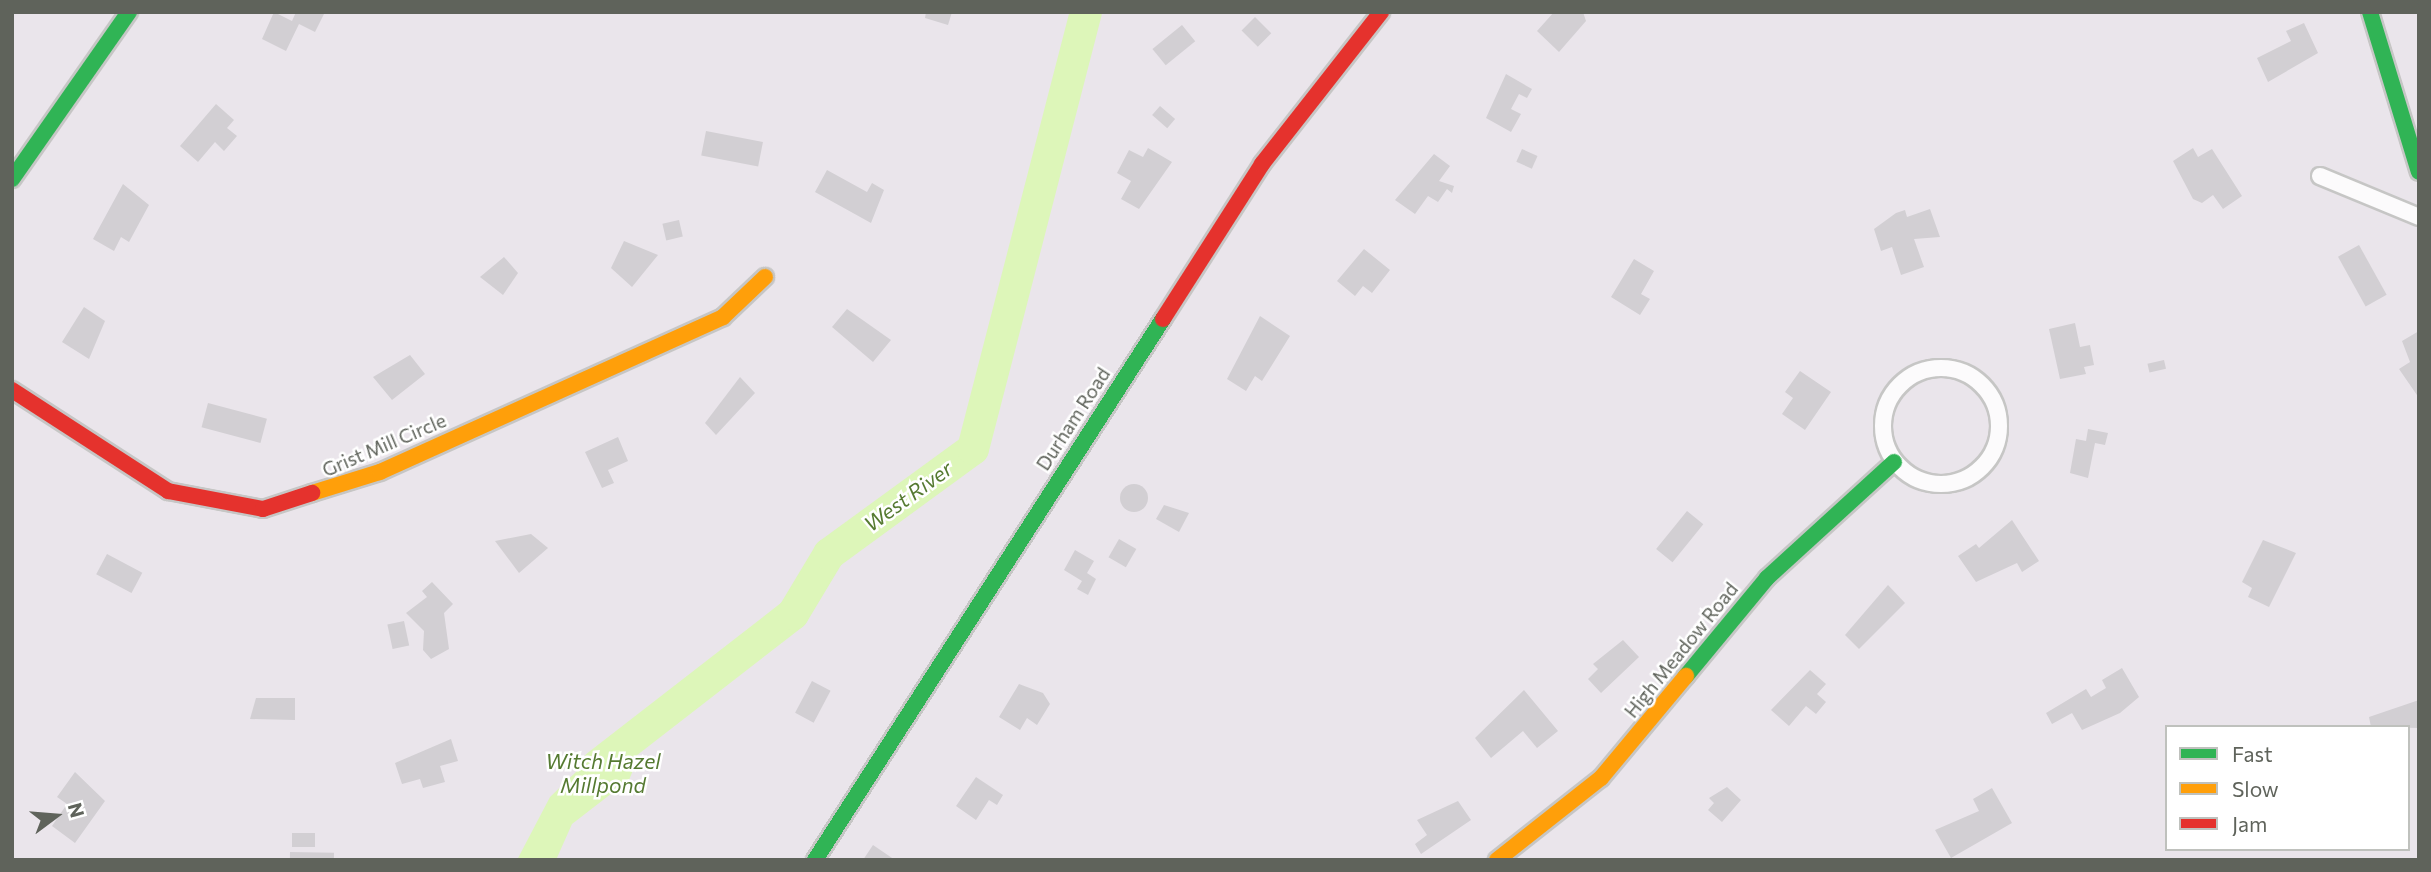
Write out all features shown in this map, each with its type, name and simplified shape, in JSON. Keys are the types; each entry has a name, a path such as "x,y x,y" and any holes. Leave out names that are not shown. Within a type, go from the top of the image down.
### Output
{"street":[{"path":"12,179 129,12"},
{"name":"Durham Road","path":"815,860 1262,164 1381,12"},
{"path":"2370,12 2419,172"},
{"path":"2320,176 2419,216"},
{"name":"Grist Mill Circle","path":"12,390 168,492 263,509 380,472 723,317 765,276"},
{"path":"1953,369 1991,396 1997,442 1976,474 1952,484 1926,483 1894,462 1883,417 1908,378 1953,369"},
{"name":"High Meadow Road","path":"1497,860 1601,778 1767,579 1894,462"}],"water":[{"name":"Witch Hazel Millpond","path":"627,739 638,758 629,780 572,824 556,860 517,860 550,797 604,745"}],"building":[{"path":"274,12 292,21 296,12 325,12 315,32 299,24 286,51 262,39"},
{"path":"926,12 952,12 948,25 925,18"},
{"path":"1554,12 1583,12 1586,21 1559,52 1537,31"},
{"path":"1255,17 1271,33 1258,47 1242,30"},
{"path":"2304,23 2318,53 2268,82 2257,58 2291,41 2286,31"},
{"path":"1182,25 1195,41 1166,65 1152,49"},
{"path":"1506,74 1532,89 1527,98 1519,94 1511,109 1521,114 1511,132 1486,118"},
{"path":"216,104 234,120 227,128 237,136 224,151 215,142 198,162 180,146"},
{"path":"1160,106 1175,119 1167,128 1152,115"},
{"path":"706,131 763,142 758,167 701,156"},
{"path":"1148,148 1172,162 1139,209 1121,199 1131,181 1117,173 1129,150 1143,157"},
{"path":"2193,148 2198,157 2212,149 2242,196 2223,209 2213,195 2202,203 2193,199 2173,161"},
{"path":"1522,149 1538,156 1532,169 1516,162"},
{"path":"1434,154 1450,166 1439,181 1454,186 1452,193 1447,189 1438,202 1428,196 1415,214 1395,200"},
{"path":"827,170 867,192 872,183 884,190 871,223 815,192"},
{"path":"123,184 149,205 129,242 121,237 114,251 93,239"},
{"path":"1930,209 1940,237 1914,239 1924,267 1901,275 1892,247 1881,251 1874,229 1896,213 1905,210 1907,217"},
{"path":"679,220 683,237 666,240 662,224"},
{"path":"624,241 658,255 632,287 611,268"},
{"path":"2359,245 2387,295 2366,306 2338,257"},
{"path":"1364,249 1390,270 1372,293 1363,286 1355,296 1337,281"},
{"path":"504,257 518,273 503,295 480,277"},
{"path":"1634,259 1654,271 1641,294 1650,299 1640,315 1611,297"},
{"path":"84,307 105,321 89,359 62,342"},
{"path":"847,309 891,340 873,362 832,327"},
{"path":"1260,316 1290,336 1262,381 1255,376 1246,391 1227,379"},
{"path":"2075,323 2080,347 2090,345 2094,365 2084,367 2086,374 2060,379 2049,329"},
{"path":"2419,331 2419,398 2399,369 2410,362 2402,341"},
{"path":"410,355 425,374 392,400 373,377"},
{"path":"2164,360 2166,369 2149,373 2147,364"},
{"path":"1800,371 1831,392 1805,430 1782,414 1793,398 1785,392"},
{"path":"740,377 755,393 716,435 705,423"},
{"path":"208,403 267,419 260,443 202,427"},
{"path":"2088,429 2108,433 2105,445 2095,443 2088,478 2070,473 2076,439 2086,441"},
{"path":"618,437 628,461 608,470 614,483 602,488 585,452"},
{"path":"1134,484 1144,488 1148,498 1144,508 1134,512 1124,508 1120,498 1124,488"},
{"path":"1164,505 1189,513 1179,532 1156,519"},
{"path":"1687,511 1703,524 1672,562 1656,549"},
{"path":"2012,520 2039,561 2022,572 2017,563 1976,582 1958,556 1976,544 1979,548"},
{"path":"531,534 548,548 519,573 495,541"},
{"path":"1119,539 1136,549 1126,567 1108,557"},
{"path":"2263,540 2296,553 2269,607 2248,597 2252,588 2242,582"},
{"path":"1075,550 1094,561 1087,573 1096,579 1088,595 1077,589 1082,581 1064,570"},
{"path":"107,554 142,573 132,593 96,574"},
{"path":"432,582 453,604 444,613 449,649 431,659 423,650 424,631 406,613 427,597 422,591"},
{"path":"1888,585 1905,603 1859,649 1845,635"},
{"path":"404,621 409,645 393,649 387,625"},
{"path":"1623,640 1639,657 1601,693 1588,679 1598,669 1593,664"},
{"path":"2122,668 2139,697 2120,713 2082,730 2072,713 2052,724 2046,713 2086,689 2091,697 2106,688 2102,680"},
{"path":"1810,670 1826,684 1817,694 1826,702 1816,714 1806,706 1789,726 1771,710"},
{"path":"812,681 831,691 814,723 795,713"},
{"path":"1019,684 1043,693 1050,704 1037,725 1027,718 1020,730 999,717"},
{"path":"1524,690 1558,731 1537,748 1523,731 1491,758 1475,738"},
{"path":"256,698 295,698 295,720 250,719"},
{"path":"2419,700 2419,728 2410,728 2410,725 2371,725 2369,717"},
{"path":"451,739 458,761 440,766 445,782 423,788 420,779 402,784 395,763"},
{"path":"75,772 105,801 75,843 52,826 67,804 57,797"},
{"path":"976,777 1003,795 997,805 989,800 976,820 956,806"},
{"path":"1727,787 1741,800 1722,822 1708,810 1714,803 1709,798"},
{"path":"1992,788 2012,823 1951,858 1935,830 1979,811 1973,799"},
{"path":"1458,801 1471,820 1421,854 1415,844 1427,835 1417,820"},
{"path":"292,833 315,833 315,847 292,847"},
{"path":"873,845 895,860 863,860"},
{"path":"290,852 334,853 334,860 290,860"}],"waterway":[{"name":"West River","path":"597,766 793,614 829,554 973,449 1086,12"}],"traffic: fast":[{"path":"12,179 129,12"},
{"path":"2370,12 2419,172"},
{"path":"815,860 1163,319"},
{"path":"1686,676 1767,578 1894,462"}],"traffic: slow":[{"path":"312,493 380,472 723,317 765,277"},
{"path":"1497,860 1601,778 1686,676"}],"traffic: jam":[{"path":"1163,319 1262,164 1381,12"},
{"path":"12,390 168,491 263,509 312,493"}]}
